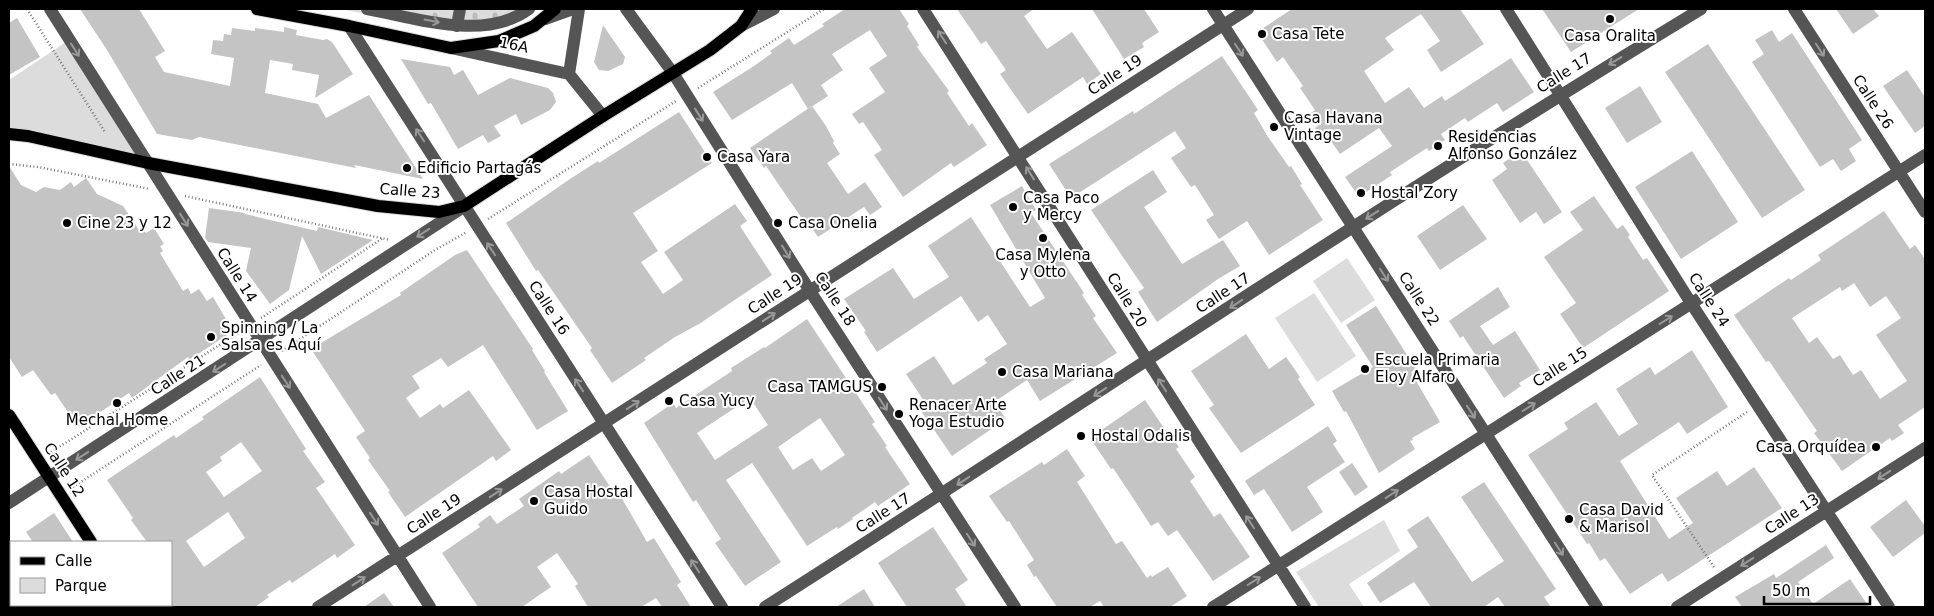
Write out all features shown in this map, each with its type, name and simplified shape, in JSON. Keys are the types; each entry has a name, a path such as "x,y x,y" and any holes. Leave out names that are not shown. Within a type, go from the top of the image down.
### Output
{"main road":[{"path":"257,9 451,48 499,41 539,22 555,9"},
{"name":"Calle 23","path":"9,134 68,144 148,163 378,206 439,212 464,206 603,116 673,74 710,50 741,26 752,9"},
{"name":"Calle 12","path":"9,415 90,541"}],"street":[{"name":"Calle 14","path":"50,9 430,607"},
{"path":"367,9 457,26 493,23 508,19 529,9"},
{"path":"457,26 460,9"},
{"path":"539,22 573,9"},
{"path":"578,9 569,74 582,87 603,116"},
{"path":"741,26 774,9"},
{"name":"Calle 20","path":"923,9 1019,156 1147,362 1305,607"},
{"name":"Calle 22","path":"1214,9 1597,607"},
{"name":"Calle 19","path":"318,607 1248,9"},
{"name":"Calle 24","path":"1506,9 1692,304 1889,607"},
{"name":"Calle 17","path":"765,607 942,495 1560,94 1701,9"},
{"name":"Calle 26","path":"1794,9 1925,212"},
{"name":"Calle 18","path":"626,10 673,74 810,291 1015,607"},
{"name":"Calle 16","path":"349,26 722,607"},
{"name":"16A","path":"451,48 569,74"},
{"name":"Calle 15","path":"1213,607 1925,155"},
{"name":"Calle 21","path":"9,503 260,341 464,206"},
{"name":"Calle 13","path":"1677,607 1925,448"}],"path":[{"path":"27,9 105,132"},
{"path":"60,496 435,250 477,226 824,9"},
{"path":"9,164 38,167 166,192 408,243"},
{"path":"38,460 250,326 383,238"},
{"path":"1722,579 1652,476 1757,405"}],"green space":[{"path":"340,9 536,9 525,18 457,31"},
{"path":"69,40 148,163 9,134 9,80"},
{"path":"1347,258 1375,300 1341,323 1313,281"},
{"path":"1314,293 1356,356 1317,382 1275,318"},
{"path":"1384,520 1400,551 1349,584 1364,607 1319,607 1296,572"}],"building":[{"path":"80,9 139,9 165,51 155,57 164,72 230,86 234,58 211,54 213,40 223,41 224,34 231,35 232,28 255,31 255,28 284,32 284,27 297,30 296,35 323,40 327,39 332,42 353,74 315,98 319,75 292,70 293,64 270,60 265,93 318,104 326,118 369,95 423,179 354,165 356,168 199,137 192,140 157,134"},
{"path":"845,9 899,9 919,45 917,47 949,91 947,93 969,126 972,123 987,145 954,167 951,163 903,197 874,155 882,150 863,122 859,124 852,114 885,92 869,68 887,56 870,30 832,54 843,70 821,85 828,96 808,109 792,83 732,120 713,92 754,66 772,53 770,51 789,38 794,45 824,26 822,24"},
{"path":"957,9 1034,9 1024,16 1047,49 1072,32 1101,74 1087,84 1083,77 1028,114 1000,74 1006,70 986,41 981,44"},
{"path":"1092,9 1144,9 1159,32 1142,43 1144,47 1124,59"},
{"path":"1292,9 1460,9 1484,44 1441,72 1427,50 1440,41 1421,14 1385,38 1394,50 1364,71 1385,103 1409,87 1424,108 1442,96 1445,101 1511,58 1534,92 1503,112 1497,103 1468,122 1465,118 1441,134 1445,140 1429,151 1427,148 1390,172 1392,175 1359,197 1345,177 1392,146 1379,128 1340,154 1329,138 1324,141 1315,128 1319,125 1311,113 1315,110 1300,88 1303,86 1283,57 1277,62 1257,32"},
{"path":"1542,9 1639,9 1571,52"},
{"path":"1836,9 1873,9 1879,16 1853,34"},
{"path":"17,18 40,57 9,75 9,23"},
{"path":"603,25 625,57 623,64 608,71 599,70 594,62"},
{"path":"1772,30 1779,42 1792,33 1862,140 1849,149 1856,161 1841,171 1833,159 1820,167 1752,62 1764,54 1755,40"},
{"path":"1708,44 1805,190 1762,218 1665,72"},
{"path":"1222,56 1258,110 1254,113 1268,137 1289,167 1291,166 1302,184 1300,185 1323,220 1269,255 1247,221 1219,239 1206,220 1214,215 1195,185 1191,187 1171,158 1186,148 1175,131 1071,198 1049,164 1133,111 1134,114"},
{"path":"401,59 450,67 454,75 463,70 478,95 510,78 548,88 553,93 556,102 550,110 521,125 516,114 494,126 501,136 488,143 483,135 458,149 431,103 428,104"},
{"path":"1907,70 1925,97 1925,126 1915,133 1883,86"},
{"path":"1640,86 1662,122 1627,143 1605,108"},
{"path":"812,106 826,126 840,154 827,163 848,194 865,182 882,207 870,215 864,207 818,237 807,221 805,223 766,166 764,168 750,148"},
{"path":"679,112 712,163 633,213 658,251 641,262 663,294 683,280 664,252 735,204 747,221 740,226 772,275 699,324 675,337 612,383 590,350 592,348 538,270 536,271 506,223 598,161 599,163"},
{"path":"1521,151 1562,212 1544,224 1536,212 1520,223 1492,180 1507,169 1503,163"},
{"path":"1692,151 1738,222 1681,259 1635,187"},
{"path":"9,166 21,185 36,192 44,187 60,190 71,182 74,187 86,178 97,194 123,206 141,233 144,231 146,233 154,228 164,244 160,246 163,251 160,253 183,291 188,288 191,294 199,289 207,301 213,297 233,331 189,360 188,357 132,398 129,393 78,427 55,393 51,395 33,370 22,377 9,357"},
{"path":"1153,170 1167,192 1144,207 1182,264 1223,240 1240,266 1218,279 1157,322 1138,292 1144,288 1091,210"},
{"path":"1022,186 1036,210 1031,213 1084,293 1082,295 1096,316 1093,318 1117,353 1040,401 1027,380 994,402 1006,419 952,456 919,408 926,404 906,374 934,356 953,385 987,363 984,359 1007,344 988,315 978,322 961,296 877,352 864,332 866,331 844,299 893,268 914,299 949,277 928,246 971,217 1030,307 1045,298 990,205"},
{"path":"1594,196 1617,229 1623,225 1630,235 1628,237 1643,260 1647,258 1669,291 1583,348 1560,314 1576,303 1544,257 1583,230 1570,212"},
{"path":"1463,205 1487,239 1440,270 1417,236"},
{"path":"209,208 245,213 317,231 318,227 373,240 321,274 302,236 289,290 270,304 246,271 251,248 208,242 205,238"},
{"path":"1884,211 1910,249 1915,245 1925,259 1925,407 1898,425 1904,433 1892,441 1890,438 1842,471 1814,433 1817,431 1769,361 1766,362 1734,315 1789,278 1791,280 1821,260 1818,255","holes":["1854,283 1870,307 1886,296 1901,318 1876,335 1907,381 1880,399 1861,370 1853,375 1840,355 1833,359 1817,337 1809,343 1792,318 1840,287 1842,291"]},
{"path":"467,250 533,349 544,372 568,411 537,430 483,345 448,367 441,358 412,376 420,388 406,398 420,418 440,404 443,408 469,390 511,450 496,461 493,456 405,517 388,492 390,491 368,460 370,458 356,437 365,431 311,349 401,295 400,293 455,255"},
{"path":"1498,287 1510,307 1480,326 1493,345 1515,331 1540,370 1519,383 1521,386 1504,398 1463,336 1460,338 1449,321"},
{"path":"1376,306 1416,369 1411,372 1440,422 1412,438 1413,440 1410,441 1415,449 1379,473 1346,411 1344,412 1332,391 1373,367 1346,325"},
{"path":"807,319 875,422 872,424 910,484 878,506 875,502 838,529 837,527 807,546 752,463 726,480 781,562 745,586 715,543 721,539 696,500 693,502 644,423 673,403 676,408 732,371 731,368 765,348","holes":["750,398 768,425 715,460 697,433","820,418 845,455 821,471 812,458 793,470 778,447"]},
{"path":"1246,334 1269,369 1286,357 1300,377 1298,379 1315,405 1241,453 1209,408 1214,405 1191,371"},
{"path":"1692,350 1728,407 1687,434 1679,422 1620,461 1669,539 1693,523 1676,498 1717,471 1727,486 1754,467 1782,508 1668,582 1662,573 1630,594 1605,558 1600,561 1589,543 1587,544 1528,455 1568,429 1564,423 1596,402 1619,436 1638,424 1616,389 1650,367 1655,375"},
{"path":"260,377 306,449 303,451 325,482 316,488 355,545 337,558 335,554 292,583 290,580 267,595 269,597 255,607 171,607 172,541 146,541 107,480 174,435 176,438 204,419 202,417","holes":["241,442 262,471 224,497 206,472 222,461 220,457","228,512 245,538 204,567 186,541"]},
{"path":"1145,400 1179,447 1176,449 1195,477 1190,481 1214,517 1220,513 1250,557 1213,581 1177,530 1168,536 1158,522 1151,526 1113,468 1111,469 1090,438"},
{"path":"1328,426 1337,441 1333,444 1345,462 1307,487 1323,512 1292,532 1264,489 1254,495 1245,481"},
{"path":"1067,449 1085,476 1077,482 1116,544 1122,541 1147,578 1168,567 1187,596 1170,607 1104,607 1100,601 1090,607 1057,607 1027,565 1034,560 1009,521 1007,522 989,496 1042,462 1044,465"},
{"path":"589,455 617,497 620,495 647,542 654,538 681,582 677,585 691,607 662,607 656,598 641,607 588,607 575,586 578,584 557,553 537,567 551,587 522,607 478,607 442,553 480,527 478,524 490,515 497,524 524,506 519,499 559,471 561,474"},
{"path":"1352,463 1368,487 1355,496 1339,472"},
{"path":"1484,482 1556,589 1544,597 1551,607 1505,607 1498,597 1484,607 1431,607 1414,582 1380,603 1367,583 1418,547 1407,530 1428,516 1472,582 1504,561 1461,497"},
{"path":"1906,500 1925,526 1925,533 1893,557 1870,527"},
{"path":"54,513 72,541 32,541 26,532"},
{"path":"933,527 968,580 955,589 967,607 907,607 878,563"},
{"path":"1826,545 1834,558 1798,582 1813,604 1850,579 1869,607 1742,607 1735,597 1774,574 1776,578"},
{"path":"864,589 875,607 836,607"},
{"path":"384,593 394,607 364,607"}],"place":[{"name":"Casa Oralita","path":"1610,19"},
{"name":"Casa Tete","path":"1262,34"},
{"name":"Casa Havana Vintage","path":"1274,127"},
{"name":"Residencias Alfonso González","path":"1438,146"},
{"name":"Casa Yara","path":"707,157"},
{"name":"Edificio Partagás","path":"407,168"},
{"name":"Hostal Zory","path":"1361,193"},
{"name":"Casa Paco y Mercy","path":"1013,207"},
{"name":"Cine 23 y 12","path":"67,223"},
{"name":"Casa Onelia","path":"778,223"},
{"name":"Casa Mylena y Otto","path":"1043,238"},
{"name":"Spinning / La Salsa es Aquí","path":"211,337"},
{"name":"Escuela Primaria Eloy Alfaro","path":"1365,369"},
{"name":"Casa Mariana","path":"1002,372"},
{"name":"Casa TAMGUS","path":"882,387"},
{"name":"Casa Yucy","path":"669,401"},
{"name":"Mechal Home","path":"117,403"},
{"name":"Renacer Arte Yoga Estudio","path":"899,414"},
{"name":"Hostal Odalis","path":"1081,436"},
{"name":"Casa Orquídea","path":"1876,447"},
{"name":"Casa Hostal Guido","path":"534,501"},
{"name":"Casa David & Marisol","path":"1569,519"}]}
